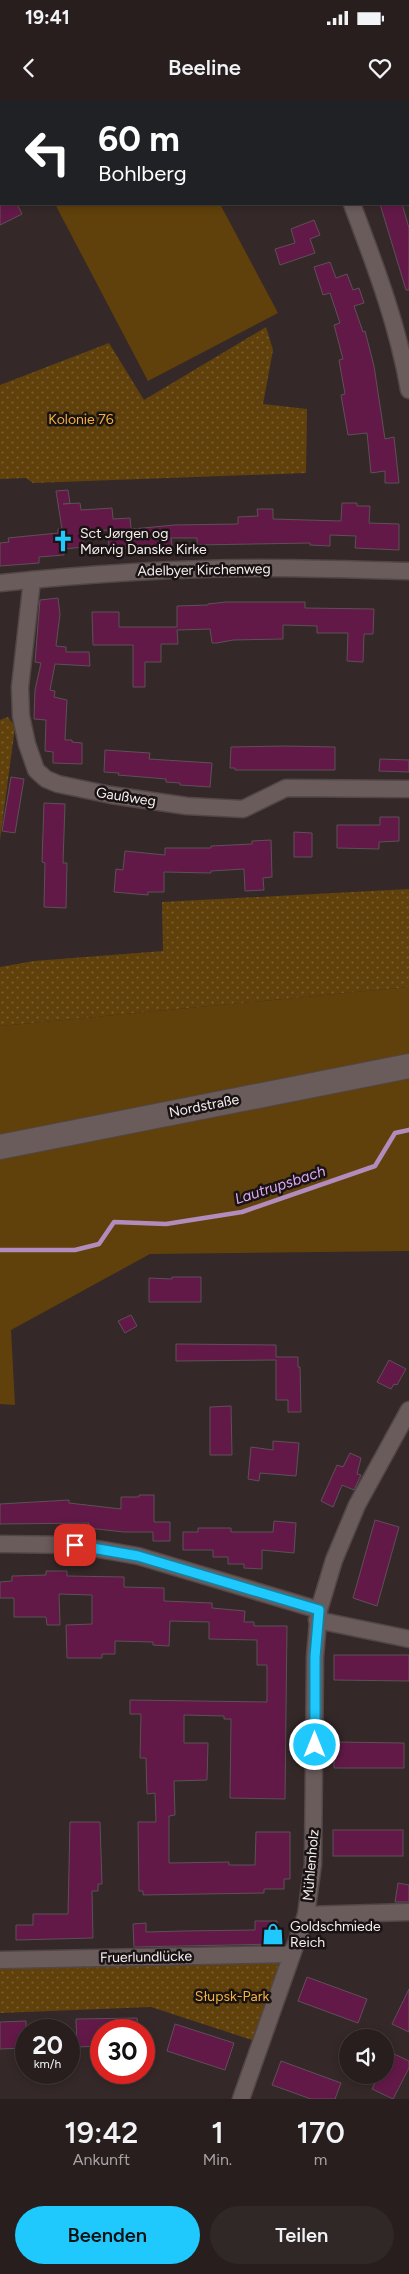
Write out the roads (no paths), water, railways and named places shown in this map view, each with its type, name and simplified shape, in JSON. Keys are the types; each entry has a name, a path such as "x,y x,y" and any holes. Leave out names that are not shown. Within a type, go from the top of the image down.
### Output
{"main road":[{"name":"Nordstraße","path":"0,1147 409,1066"}],"street":[{"path":"352,205 380,277 396,330 409,390"},
{"name":"Adelbyer Kirchenweg","path":"0,583 135,572 264,568 409,572"},
{"name":"Gaußweg","path":"32,580 20,687 21,716 26,744 36,770 46,779 58,784 121,797 188,806 244,809 286,788 409,790"},
{"name":"Mühlenholz","path":"241,2099 306,1915 313,1864 318,1615 334,1560 357,1505 409,1410"},
{"path":"0,1544 75,1545 138,1556 318,1615 409,1640"},
{"path":"306,1915 409,1912"},
{"name":"Fruerlundlücke","path":"0,1960 292,1954"}],"waterway":[{"name":"Lautrupsbach","path":"0,1250 75,1250 99,1244 114,1222 166,1224 242,1212 375,1166 395,1133 409,1130"}],"place":[{"name":"Sct Jørgen og Mørvig Danske Kirke","path":"63,541"},
{"name":"Goldschmiede Reich","path":"273,1934"}],"park label":[{"name":"Kolonie 76","path":"81,419"},
{"name":"Słupsk-Park","path":"232,1996"}]}
